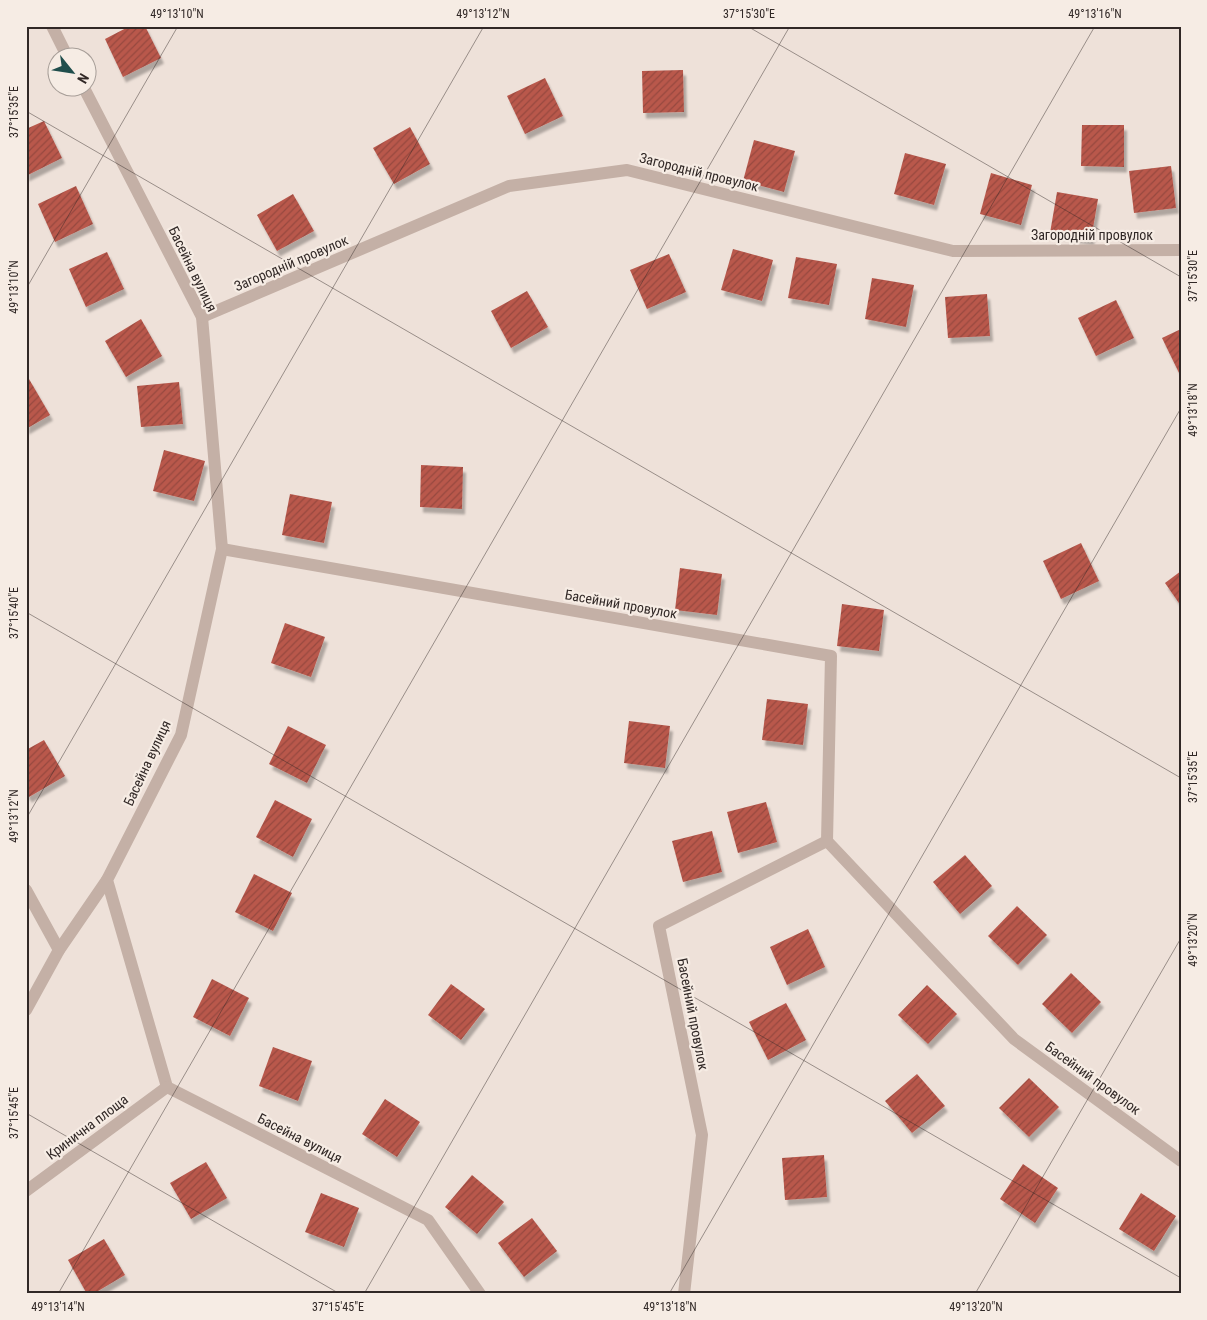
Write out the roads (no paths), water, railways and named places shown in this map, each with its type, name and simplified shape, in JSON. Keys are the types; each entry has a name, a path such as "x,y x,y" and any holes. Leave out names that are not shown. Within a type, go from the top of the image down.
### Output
{"street":[{"path":"52,26 63,48"},
{"name":"Басейна вулиця","path":"89,98 202,317 222,549 181,735 107,880"},
{"name":"Загородній провулок","path":"202,317 509,186 627,170 953,252 1181,250"},
{"name":"Басейний провулок","path":"222,549 832,656 827,841 1014,1039 1181,1160"},
{"name":"Басейний провулок","path":"684,1294 702,1135 660,926 827,841"},
{"path":"26,1010 59,950 107,880"},
{"path":"107,880 166,1087"},
{"path":"26,890 59,950"},
{"name":"Басейна вулиця","path":"166,1087 428,1220 480,1294"},
{"name":"Кринична площа","path":"26,1191 166,1087"}]}
